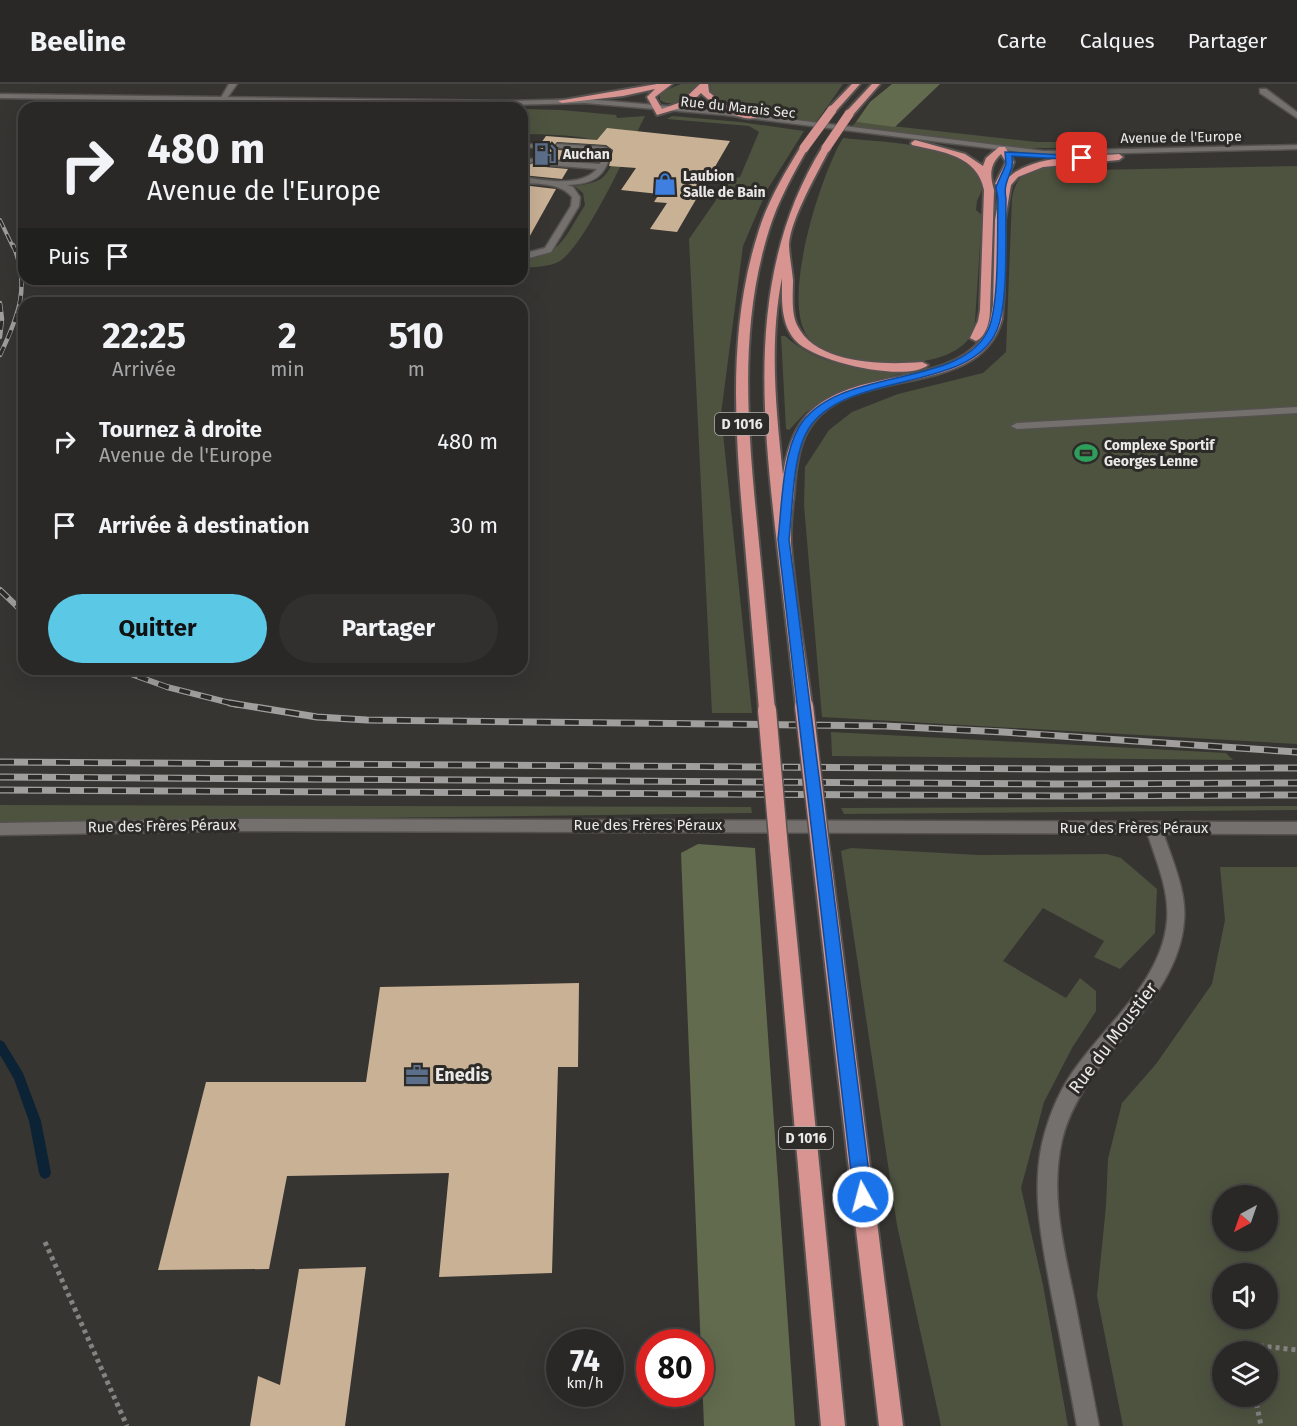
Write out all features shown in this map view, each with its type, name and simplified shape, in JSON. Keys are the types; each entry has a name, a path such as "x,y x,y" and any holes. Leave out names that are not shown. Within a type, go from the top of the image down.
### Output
{"highway":[{"path":"562,101 623,94 669,84"},
{"path":"669,84 652,95 658,110 674,109 691,100 704,85"},
{"name":"D 1016","path":"832,1426 741,414 748,296 763,232 780,190 804,148 832,110 856,84"},
{"name":"D 1016","path":"876,84 849,114 826,148 801,195 785,237 772,305 769,365 770,411 784,539 891,1426"},
{"path":"704,85 705,93 716,104 752,117"},
{"path":"915,142 961,156 976,164 986,175"},
{"name":"D 1016","path":"784,539 789,479 796,444 803,429 814,415 828,404 856,391 953,365 975,352 989,337 998,309 1002,199 1000,184 1010,162 1002,152 988,162 984,321 972,342 955,355 938,362 896,367 863,365 824,354 802,341 790,320 785,237"},
{"path":"1002,199 1008,182 1026,169 1056,163 1119,158"}],"street":[{"path":"222,99 232,84"},
{"path":"1263,91 1297,116"},
{"name":"Rue du Marais Sec","path":"0,96 342,102"},
{"name":"Rue du Marais Sec","path":"528,104 562,101 658,110 966,149"},
{"name":"Rue du Marais Sec","path":"528,107 658,110"},
{"name":"Rue du Marais Sec","path":"674,109 959,143"},
{"name":"Avenue de l'Europe","path":"959,143 1002,152 1053,153 1297,147"},
{"path":"528,145 539,146"},
{"path":"528,180 546,182 593,179 602,167 607,151 560,146"},
{"name":"Avenue de l'Europe","path":"966,149 1049,157 1119,158 1297,153"},
{"path":"550,163 602,167"},
{"path":"528,255 548,250 575,206 576,197 570,189 546,182"},
{"path":"1017,426 1297,410"},
{"name":"Rue des Frères Péraux","path":"0,829 216,825 896,825 1154,829 1297,828"},
{"name":"Rue du Moustier","path":"1088,1426 1050,1232 1047,1178 1058,1119 1071,1090 1158,977 1173,939 1176,920 1174,894 1154,829"}],"path":[{"path":"45,1242 127,1426"},
{"path":"1278,1348 1297,1350"},
{"path":"1257,1407 1261,1426"}],"green space":[{"path":"681,84 698,84 676,102 665,103 660,100 660,95 664,91"},
{"path":"710,84 843,84 815,124 747,113 722,102 711,93"},
{"path":"892,84 940,84 895,127 856,122 870,102"},
{"path":"528,109 616,115 617,118 645,116 606,195 569,253 554,264 528,267 528,260 546,254 561,242 585,205 583,193 574,186 592,183 602,178 618,152 598,141 559,135 528,134"},
{"path":"672,116 804,131 767,190 743,246 721,414 752,713 712,713 689,239 721,193 726,180 740,177 759,132 749,126 667,119"},
{"path":"856,122 1037,142 1062,142 1068,148 1024,148 850,128"},
{"path":"843,138 895,143 933,150 965,162 976,172 982,190 976,210 982,215 975,321 971,335 959,348 940,357 891,364 841,357 822,348 808,337 801,320 799,296 801,268 824,179"},
{"name":"Complexe Sportif Georges Lenne","path":"1070,164 1091,170 1297,166 1297,744 822,717 804,505 805,467 829,430 852,412 898,394 983,373 1006,352 1012,198 1015,187 1026,173 1033,170"},
{"path":"781,336 785,336 812,354 827,360 857,367 906,372 842,391 806,412 789,430 786,429"},
{"path":"831,732 1226,753 1233,760 832,756"},
{"path":"0,805 751,807 752,813 0,823"},
{"path":"1297,806 1297,810 844,814 841,808"},
{"path":"698,844 755,848 795,1426 704,1426 703,1407 714,1407 714,1329 700,1329 681,853"},
{"path":"851,848 978,855 1107,854 1121,858 1157,889 1155,933 1120,969 1094,957 1104,941 1043,908 1003,961 1066,998 1080,978 1096,991 1096,1011 1072,1048 1044,1102 1021,1188 1043,1285 1068,1426 941,1426 897,1225 841,851"},
{"path":"1220,867 1297,867 1297,1426 1123,1426 1097,1296 1108,1159 1122,1103 1156,1064 1212,984 1225,920"}],"building":[{"name":"Laubion Salle de Bain","path":"607,128 730,141 677,232 650,229 667,203 654,202 659,194 621,190 636,168 609,166 613,150 606,145 557,142 554,147 559,150 600,154 598,162 547,159 545,167 568,169 562,179 528,176 528,165 536,162 533,157 537,150 545,147 541,143 546,136 597,140"},
{"path":"528,186 556,189 528,239"},
{"path":"579,983 578,1067 558,1067 552,1273 439,1277 449,1173 287,1176 269,1269 158,1270 206,1082 366,1082 380,987"},
{"path":"366,1267 345,1426 250,1426 258,1376 280,1385 299,1269"}],"waterway":[{"path":"0,1045 19,1077 35,1121 45,1173"}],"railway":[{"path":"0,220 13,247"},
{"path":"13,245 18,260"},
{"path":"21,297 22,285"},
{"path":"0,303 2,319 0,337"},
{"path":"0,355 18,310"},
{"path":"0,590 18,607"},
{"path":"134,675 167,687 230,703"},
{"path":"230,703 317,717 367,720 885,726 1297,752"},
{"path":"230,703 238,705"},
{"path":"0,762 1065,769 1297,768"},
{"path":"0,777 1059,784 1297,783"},
{"path":"0,790 1067,796 1297,795"}],"place":[{"name":"Auchan","path":"545,154"},
{"name":"Laubion Salle de Bain","path":"665,184"},
{"name":"Complexe Sportif Georges Lenne","path":"1086,453"},
{"name":"Enedis","path":"417,1075"}],"route":[{"path":"863,1197 784,539 793,457 803,429 814,415 828,404 876,384 945,368 962,361 980,348 992,331 998,309 1002,199 1000,187 1010,164 1007,154 1082,158"}]}
